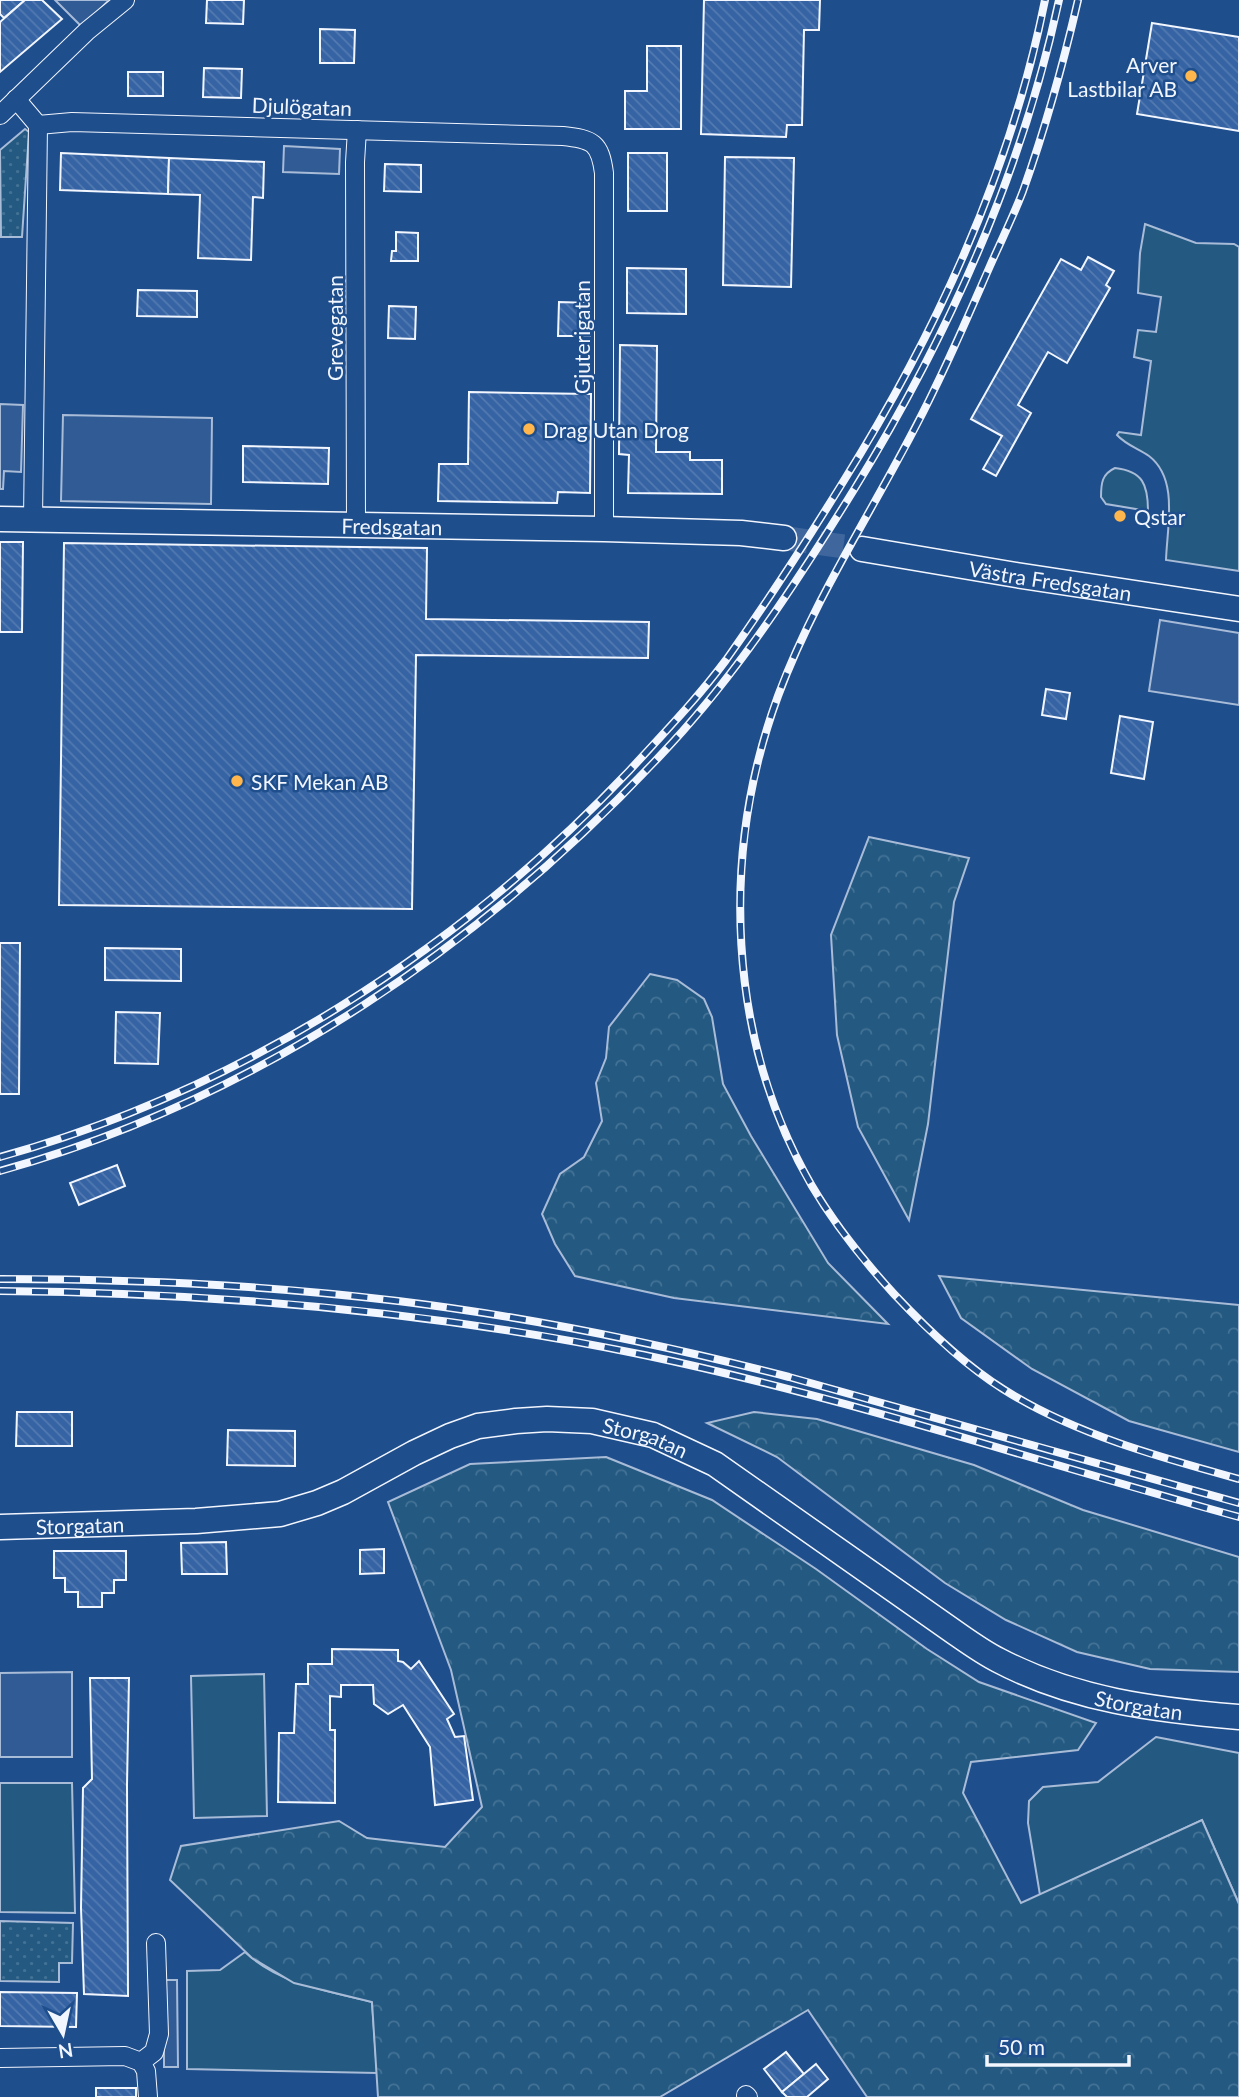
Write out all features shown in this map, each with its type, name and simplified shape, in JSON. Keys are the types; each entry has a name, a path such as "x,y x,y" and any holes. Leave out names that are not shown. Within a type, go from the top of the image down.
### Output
{"street":[{"path":"0,115 87,31 125,0"},
{"path":"16,99 38,125 33,520"},
{"name":"Djulögatan","path":"38,125 72,122 563,136 584,138 596,146"},
{"name":"Grevegatan","path":"356,526 357,130"},
{"name":"Gjuterigatan","path":"596,146 601,153 604,173 604,529"},
{"name":"Fredsgatan","path":"0,519 604,529 741,533 784,538"},
{"name":"Västra Fredsgatan","path":"862,549 1239,609"},
{"name":"Storgatan","path":"0,1527 196,1521 280,1514 343,1492 414,1453 478,1426 547,1419 592,1421 653,1435 715,1464 957,1634 997,1660 1034,1677 1064,1689 1132,1706 1239,1717"},
{"path":"141,2062 154,2052 159,2034 156,1943"},
{"path":"0,2058 125,2056 141,2062 146,2071 148,2097"}],"green space":[{"path":"25,129 29,132 22,237 1,237 0,150"},
{"path":"1145,224 1196,243 1234,244 1239,247 1239,571 1166,560 1169,504 1164,477 1149,456 1117,435 1119,432 1141,435 1151,361 1134,357 1138,330 1156,332 1161,297 1138,293"},
{"path":"1115,468 1132,472 1142,481 1147,494 1148,511 1106,504 1101,497 1102,483 1107,473"},
{"path":"869,837 969,858 954,902 928,1124 909,1220 858,1127 837,1035 831,935"},
{"path":"650,974 677,980 704,999 712,1017 723,1084 751,1136 828,1263 888,1324 674,1298 575,1276 555,1244 542,1214 560,1174 584,1157 602,1121 596,1083 606,1058 609,1027"},
{"path":"939,1276 1239,1305 1239,1452 1129,1421 1032,1369 961,1318"},
{"path":"754,1412 817,1419 974,1465 1083,1510 1239,1557 1239,1672 1150,1669 1077,1652 1006,1620 945,1583 777,1457 707,1423"},
{"path":"606,1457 712,1500 979,1682 1096,1723 1078,1750 971,1762 963,1793 1021,1903 1202,1820 1239,1904 1239,2097 867,2097 808,2010 660,2097 378,2097 372,2002 294,1983 252,1958 170,1880 181,1846 339,1821 367,1838 445,1847 482,1807 451,1670 388,1502 470,1464"},
{"path":"264,1674 267,1816 194,1818 191,1676"},
{"path":"1156,1737 1239,1753 1239,1904 1202,1820 1040,1895 1028,1823 1029,1801 1043,1787 1098,1782"},
{"path":"0,1783 72,1783 75,1913 0,1912"},
{"path":"0,1921 73,1923 72,1963 59,1963 59,1982 0,1981"},
{"path":"245,1952 258,1963 289,1979 372,2002 377,2073 187,2069 187,1971 220,1970"}],"shaded area":[{"path":"55,0 109,0 82,27"},
{"path":"284,146 340,149 339,174 283,172"},
{"path":"0,404 23,405 21,472 4,471 3,489 0,489"},
{"path":"63,415 212,418 211,504 61,501"},
{"path":"1160,620 1239,633 1239,705 1149,691"},
{"path":"72,1672 72,1757 0,1757 0,1673"},
{"path":"164,1980 177,1980 178,2067 164,2067"}],"building":[{"path":"0,0 25,0 4,18 0,14"},
{"path":"25,0 42,0 62,19 0,72 0,22"},
{"path":"207,0 244,0 243,24 206,23"},
{"path":"704,0 820,0 819,30 804,30 802,125 787,125 786,137 701,134"},
{"name":"Arver Lastbilar AB","path":"1152,23 1239,37 1239,131 1137,114"},
{"path":"320,29 355,30 354,63 320,63"},
{"path":"647,46 681,46 681,129 625,129 625,91 647,91"},
{"path":"204,68 242,69 241,98 203,97"},
{"path":"128,72 163,72 163,96 128,96"},
{"path":"61,153 169,158 168,194 60,190"},
{"path":"628,153 667,153 667,211 628,211"},
{"path":"725,157 794,158 791,287 723,285"},
{"path":"169,158 264,162 263,198 253,197 251,260 198,258 200,195 168,194"},
{"path":"385,164 421,165 421,192 384,191"},
{"path":"396,232 418,233 418,261 391,261 392,251 396,251"},
{"path":"1088,257 1114,271 1106,285 1110,288 1067,363 1048,352 1018,405 1031,413 996,476 983,469 1002,436 971,419 1061,259 1081,270"},
{"path":"627,268 686,269 686,314 627,313"},
{"path":"138,290 197,291 197,317 137,316"},
{"path":"559,302 590,303 590,336 558,336"},
{"path":"389,306 416,307 415,339 388,338"},
{"path":"620,345 657,346 656,452 690,452 690,460 722,460 722,494 628,493 629,455 619,454"},
{"name":"Drag Utan Drog","path":"469,392 591,394 590,493 558,492 557,503 438,501 439,464 468,464"},
{"path":"243,446 329,448 328,484 243,482"},
{"path":"0,542 23,542 22,632 0,632"},
{"name":"SKF Mekan AB","path":"64,543 427,548 426,619 649,622 648,658 416,655 412,909 59,905"},
{"path":"1046,689 1070,693 1066,719 1042,715"},
{"path":"1120,716 1153,722 1144,779 1111,773"},
{"path":"0,943 20,943 19,1094 0,1094"},
{"path":"105,948 181,949 181,981 105,980"},
{"path":"116,1012 160,1013 158,1064 115,1063"},
{"path":"117,1165 125,1186 79,1205 70,1183"},
{"path":"17,1412 72,1412 72,1446 16,1446"},
{"path":"228,1430 295,1431 295,1466 227,1465"},
{"path":"226,1542 227,1574 182,1574 181,1543"},
{"path":"384,1549 384,1573 360,1574 360,1550"},
{"path":"54,1551 126,1551 126,1580 114,1580 114,1593 102,1593 102,1607 78,1607 78,1592 65,1592 65,1578 54,1578"},
{"path":"332,1649 398,1650 398,1661 411,1669 419,1661 454,1714 447,1719 455,1737 464,1736 473,1800 435,1805 430,1747 403,1705 388,1714 374,1704 373,1685 341,1685 341,1697 330,1696 330,1730 335,1730 335,1803 278,1802 279,1733 294,1733 296,1684 308,1684 308,1664 332,1664"},
{"path":"90,1678 129,1678 128,1996 84,1994 81,1908 83,1788 92,1779"},
{"path":"0,1992 77,1993 76,2027 0,2026"},
{"path":"786,2052 804,2074 782,2092 764,2069"},
{"path":"816,2064 828,2079 807,2097 787,2097 782,2092"},
{"path":"96,2088 136,2088 136,2097 96,2097"}],"tunnel":[{"path":"784,538 862,549"}],"railway":[{"path":"0,1157 89,1129 175,1094 259,1053 340,1006 418,955 492,898 563,837 679,717 726,660 786,572 877,426 909,369 966,250 990,189 1012,127 1045,0"},
{"path":"0,1171 96,1140 189,1101 279,1056 365,1004 448,946 527,883 601,816 671,744 746,653 791,588 855,488 920,373 978,253 1002,191 1024,128 1059,0"},
{"path":"1078,0 1046,120 1015,210 934,390 812,617 778,696 759,756 747,819 741,882 741,945 749,1008 763,1070 784,1129 812,1186 830,1215 894,1294 960,1357 988,1379 1030,1405 1118,1443 1239,1479"},
{"path":"0,1279 150,1282 299,1291 398,1301 546,1323 692,1353 789,1377 1239,1503"},
{"path":"0,1291 162,1296 324,1307 564,1340 644,1355 794,1390 1239,1517"}],"place":[{"name":"Arver Lastbilar AB","path":"1191,76"},
{"name":"Drag Utan Drog","path":"529,429"},
{"name":"Qstar","path":"1120,516"},
{"name":"SKF Mekan AB","path":"237,781"}]}
